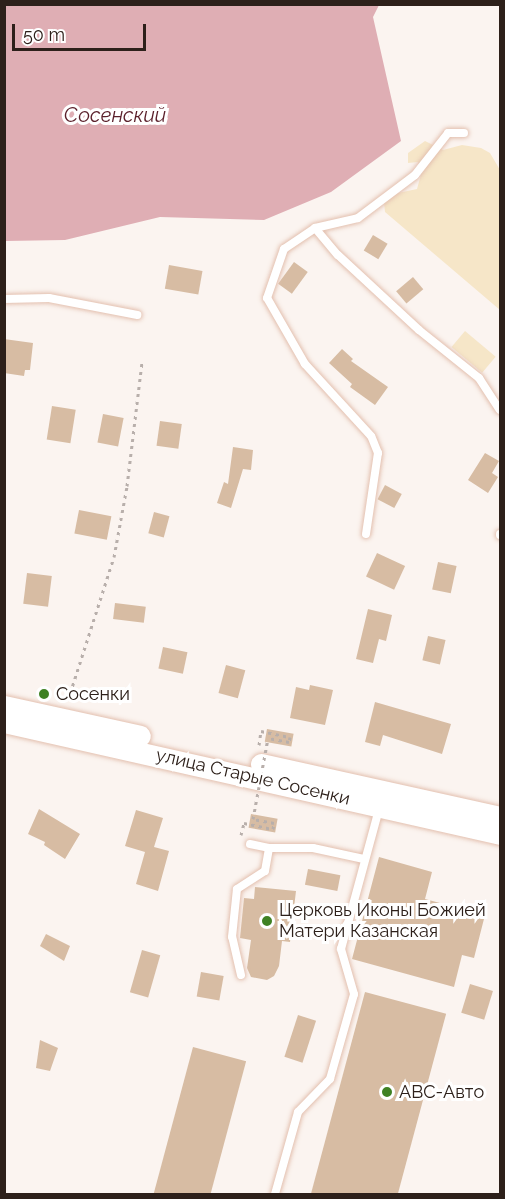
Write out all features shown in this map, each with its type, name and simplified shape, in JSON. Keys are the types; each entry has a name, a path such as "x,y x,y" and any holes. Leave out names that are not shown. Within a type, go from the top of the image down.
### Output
{"main road":[{"name":"улица Старые Сосенки","path":"4,706 501,817"},
{"name":"улица Старые Сосенки","path":"4,722 501,834"}],"lane":[{"path":"366,534 378,453 371,436 305,364 267,298 284,249 315,228 358,218 415,175 448,133 464,133"},
{"path":"315,228 338,255 418,330 479,378 501,410"},
{"path":"4,299 49,298 137,315"},
{"path":"275,1194 298,1112 330,1080 354,994 341,949 380,806"},
{"path":"250,844 269,848 313,848 364,860"},
{"path":"241,975 232,937 237,889 265,871 269,848"}],"path":[{"path":"68,700 114,557 127,486 142,362"},
{"path":"249,825 273,829 274,823 253,819 268,738 289,742 290,737 261,731 258,746"}],"shaded area":[{"path":"425,141 443,150 462,145 481,148 490,153 500,170 500,310 385,212 384,202 389,195 417,189 422,171 418,162 408,163 408,153"},
{"path":"465,331 496,357 482,373 452,347"}],"water":[{"name":"Сосенский","path":"4,5 379,5 373,17 401,141 331,192 264,220 160,217 65,240 5,241"}],"building":[{"path":"373,235 388,244 378,259 364,250"},
{"path":"294,262 308,272 292,294 278,284"},
{"path":"169,265 202,271 198,295 165,289"},
{"path":"413,277 423,289 406,303 396,291"},
{"path":"4,339 33,343 30,370 25,370 24,376 4,373"},
{"path":"342,349 353,359 351,361 388,387 375,405 350,387 352,384 329,363"},
{"path":"52,406 76,410 70,443 47,440"},
{"path":"103,414 124,418 118,446 97,442"},
{"path":"160,421 182,424 178,449 157,446"},
{"path":"233,447 253,450 251,470 243,469 231,508 217,503 224,482 228,484"},
{"path":"485,453 499,461 492,473 498,477 488,493 468,480"},
{"path":"385,485 402,494 394,508 377,499"},
{"path":"79,510 111,516 107,540 74,534"},
{"path":"154,512 169,516 164,537 148,533"},
{"path":"377,553 405,566 394,590 366,577"},
{"path":"438,562 457,566 451,593 432,589"},
{"path":"27,573 52,576 48,607 23,604"},
{"path":"115,603 146,607 144,623 113,619"},
{"path":"368,609 392,615 386,641 379,639 373,663 356,659"},
{"path":"428,636 446,640 440,664 422,660"},
{"path":"163,647 187,652 183,674 158,669"},
{"path":"226,665 245,670 238,698 218,693"},
{"path":"310,685 333,690 325,725 290,718 296,687 309,690"},
{"path":"375,702 451,724 442,754 383,735 380,746 365,742"},
{"path":"267,729 294,734 291,746 265,742"},
{"path":"39,809 80,834 65,859 44,845 45,842 28,834"},
{"path":"136,810 163,818 154,847 169,851 158,891 136,884 145,852 125,846"},
{"path":"251,814 278,819 275,832 249,828"},
{"path":"379,857 432,872 425,899 485,915 474,958 462,955 454,987 352,959"},
{"path":"308,869 340,875 337,891 305,885"},
{"name":"Церковь Иконы Божией Матери Казанская","path":"255,887 296,891 290,942 282,941 279,966 274,976 267,980 251,977 247,968 251,940 240,938 244,898 254,899"},
{"path":"46,934 70,946 64,961 40,946"},
{"path":"142,950 160,955 148,998 130,992"},
{"path":"201,972 224,976 219,1001 197,997"},
{"path":"470,984 493,991 484,1020 461,1013"},
{"path":"365,992 446,1014 398,1194 311,1194"},
{"path":"298,1015 316,1021 302,1063 284,1057"},
{"path":"40,1040 58,1048 50,1071 36,1068"},
{"path":"193,1047 246,1061 211,1194 154,1194"}],"place":[{"name":"Сосенки","path":"44,694"},
{"name":"Церковь Иконы Божией Матери Казанская","path":"267,921"},
{"name":"АВС-Авто","path":"387,1092"}]}
